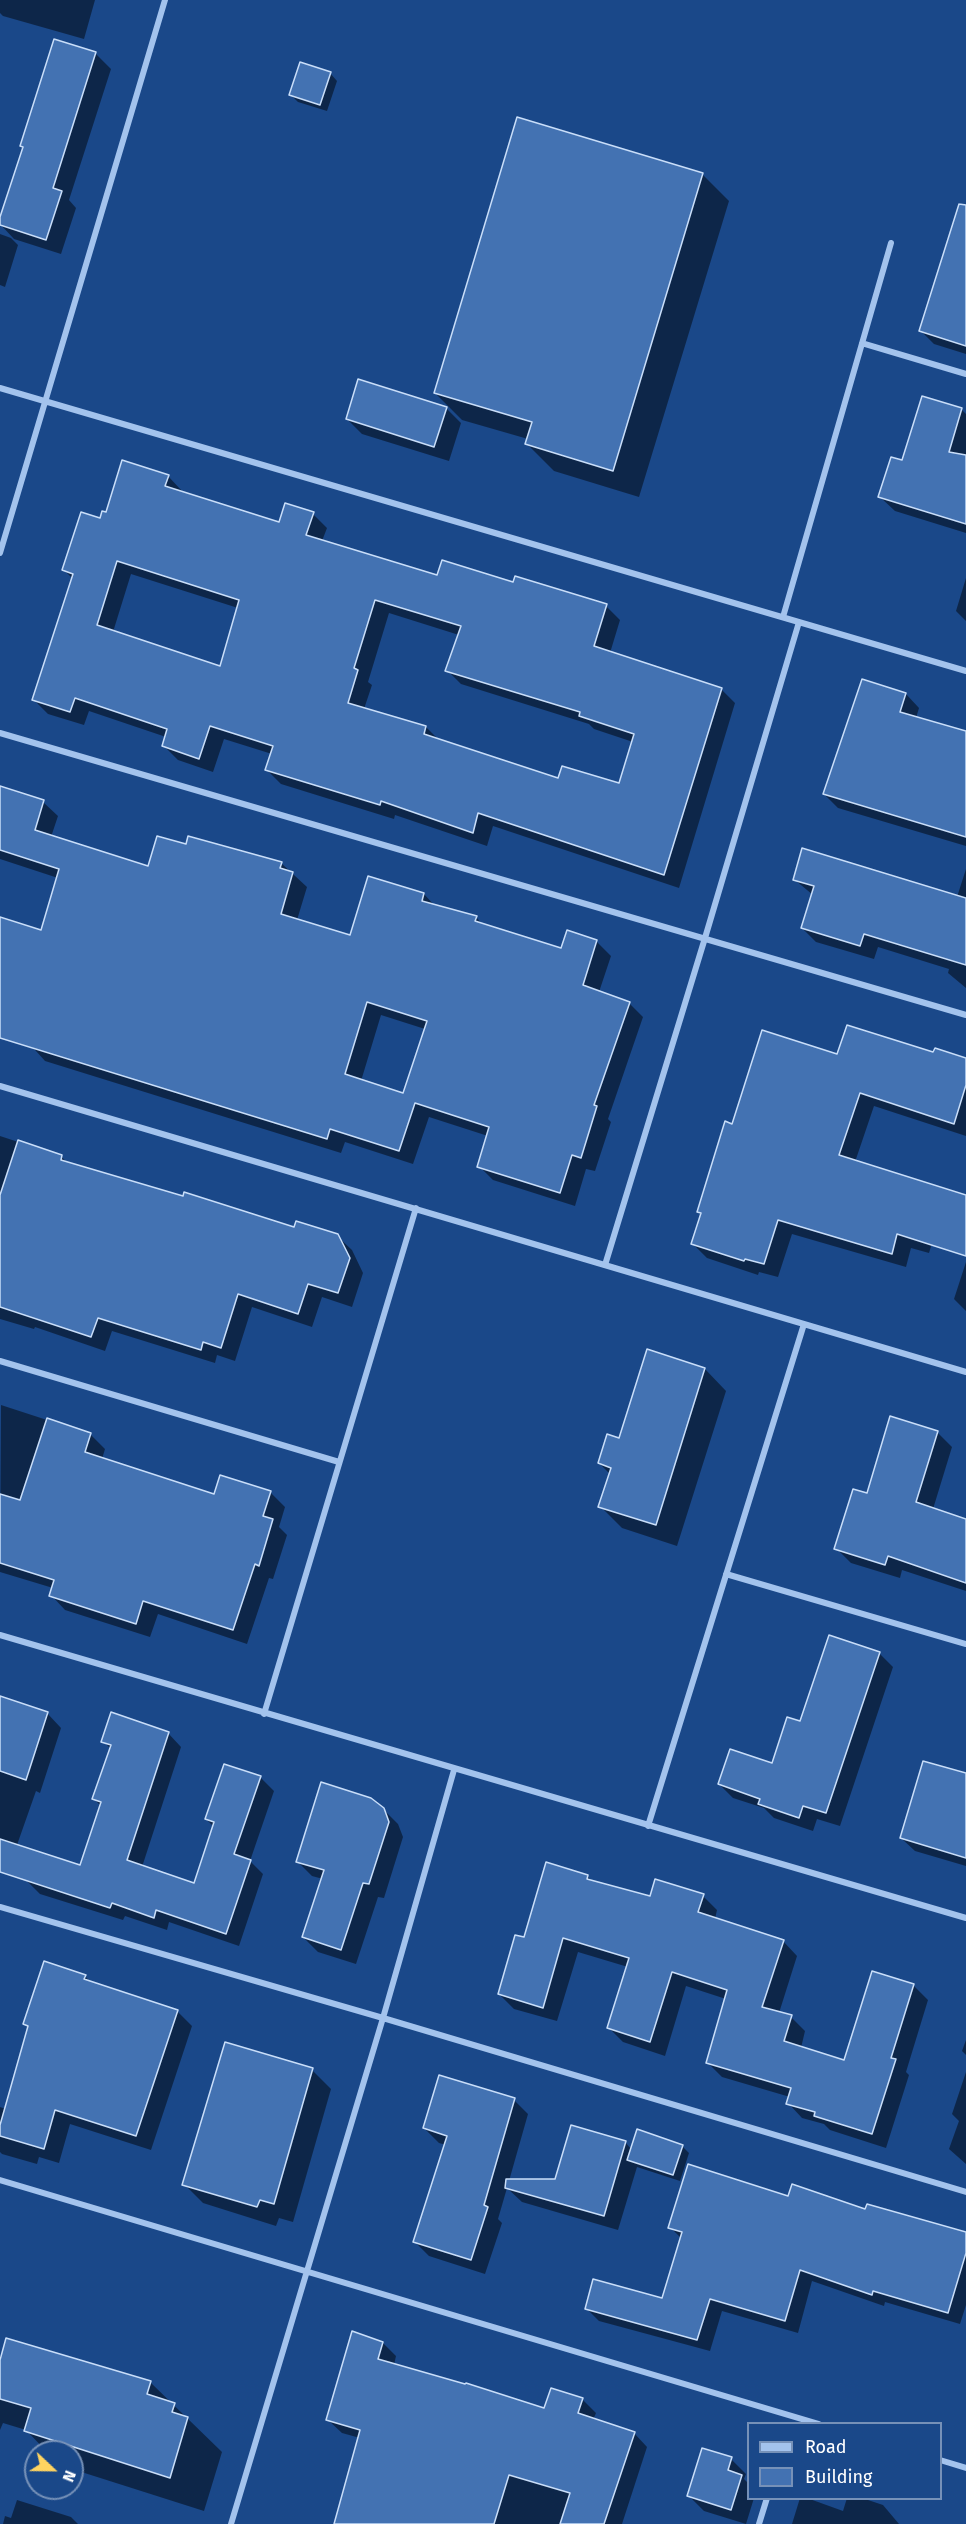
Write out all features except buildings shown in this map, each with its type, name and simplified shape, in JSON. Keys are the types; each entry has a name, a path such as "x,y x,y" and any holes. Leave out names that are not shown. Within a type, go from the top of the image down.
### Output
{"street":[{"path":"0,553 165,0"},
{"path":"783,617 891,243"},
{"path":"862,343 966,374"},
{"path":"0,388 966,671"},
{"path":"605,1264 799,622"},
{"path":"0,733 966,1015"},
{"path":"0,1086 966,1372"},
{"path":"264,1714 416,1208"},
{"path":"648,1826 804,1324"},
{"path":"0,1361 339,1462"},
{"path":"726,1574 966,1644"},
{"path":"0,1635 454,1770 966,1918"},
{"path":"231,2524 383,2018 454,1770"},
{"path":"0,1907 383,2018 966,2192"},
{"path":"0,2180 813,2422"},
{"path":"790,2422 792,2415"},
{"path":"942,2461 966,2468"},
{"path":"759,2524 767,2500"}]}
